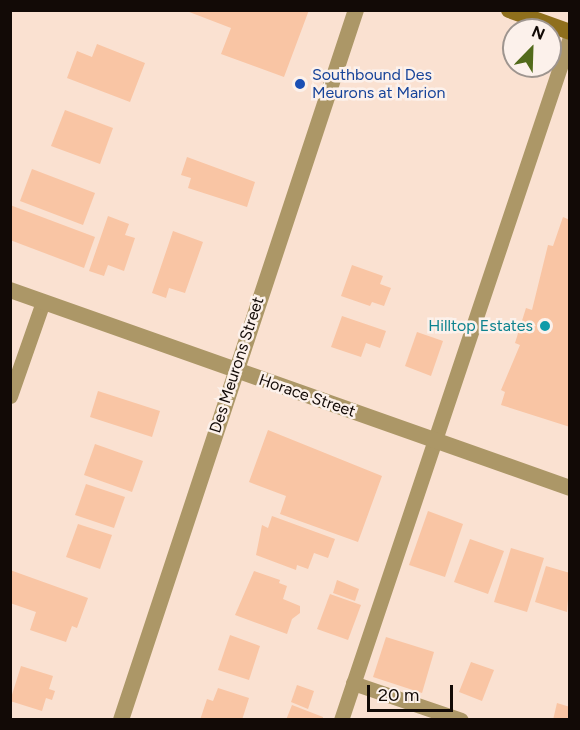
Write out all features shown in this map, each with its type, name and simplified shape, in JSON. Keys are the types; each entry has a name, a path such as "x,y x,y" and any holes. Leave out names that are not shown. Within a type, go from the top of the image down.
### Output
{"main road":[{"path":"509,10 570,32"}],"street":[{"name":"Des Meurons Street","path":"120,720 356,10"},
{"name":"Horace Street","path":"10,290 570,488"}],"lane":[{"path":"341,720 570,37"},
{"path":"10,396 43,302"},
{"path":"354,683 461,720"}],"building":[{"path":"184,10 309,10 284,77 221,54 231,28"},
{"path":"97,44 145,63 130,102 67,78 77,51 92,57"},
{"path":"65,110 113,128 100,164 51,146"},
{"path":"187,157 255,182 247,207 188,188 191,178 181,175"},
{"path":"32,169 95,193 83,225 20,201"},
{"path":"10,205 95,237 84,268 10,240"},
{"path":"108,216 129,224 125,235 135,238 124,271 108,265 104,276 89,271"},
{"name":"Hilltop Estates","path":"563,217 570,220 570,427 501,405 505,392 501,390 520,345 515,343 526,308 532,310 548,245 553,246"},
{"path":"173,231 203,242 185,293 169,288 166,298 152,293"},
{"path":"352,265 383,276 380,284 391,288 384,306 372,302 370,306 341,296"},
{"path":"342,316 386,331 380,348 366,343 361,357 331,347"},
{"path":"417,332 443,341 431,376 405,366"},
{"path":"98,391 160,411 152,437 90,417"},
{"path":"268,430 382,476 358,542 280,514 286,496 249,482"},
{"path":"95,444 143,461 132,492 84,475"},
{"path":"86,484 125,497 114,528 75,515"},
{"path":"428,511 463,524 445,577 409,565"},
{"path":"272,516 335,539 328,558 314,553 308,569 297,565 296,570 256,555 262,525 268,528"},
{"path":"78,524 112,535 100,569 66,557"},
{"path":"470,539 504,551 488,594 454,582"},
{"path":"511,548 544,558 527,612 494,602"},
{"path":"546,566 570,573 567,612 535,602"},
{"path":"10,570 88,598 77,628 72,626 66,642 30,630 36,612 10,603"},
{"path":"254,571 280,580 279,583 287,586 283,599 300,606 300,613 292,619 287,634 235,615"},
{"path":"337,580 359,589 355,601 333,593"},
{"path":"330,594 361,605 348,640 317,629"},
{"path":"230,635 260,646 249,680 218,670"},
{"path":"386,637 434,652 422,693 373,677"},
{"path":"471,662 494,670 482,701 459,692"},
{"path":"21,666 53,676 49,689 55,691 52,700 46,698 42,711 10,701"},
{"path":"297,685 314,691 308,709 291,702"},
{"path":"218,688 249,698 242,720 200,720 207,699 213,701"},
{"path":"557,703 570,707 570,720 553,720"},
{"path":"292,705 323,717 323,720 286,720"}],"place":[{"name":"Southbound Des Meurons at Marion","path":"300,84"},
{"name":"Hilltop Estates","path":"545,326"}]}
